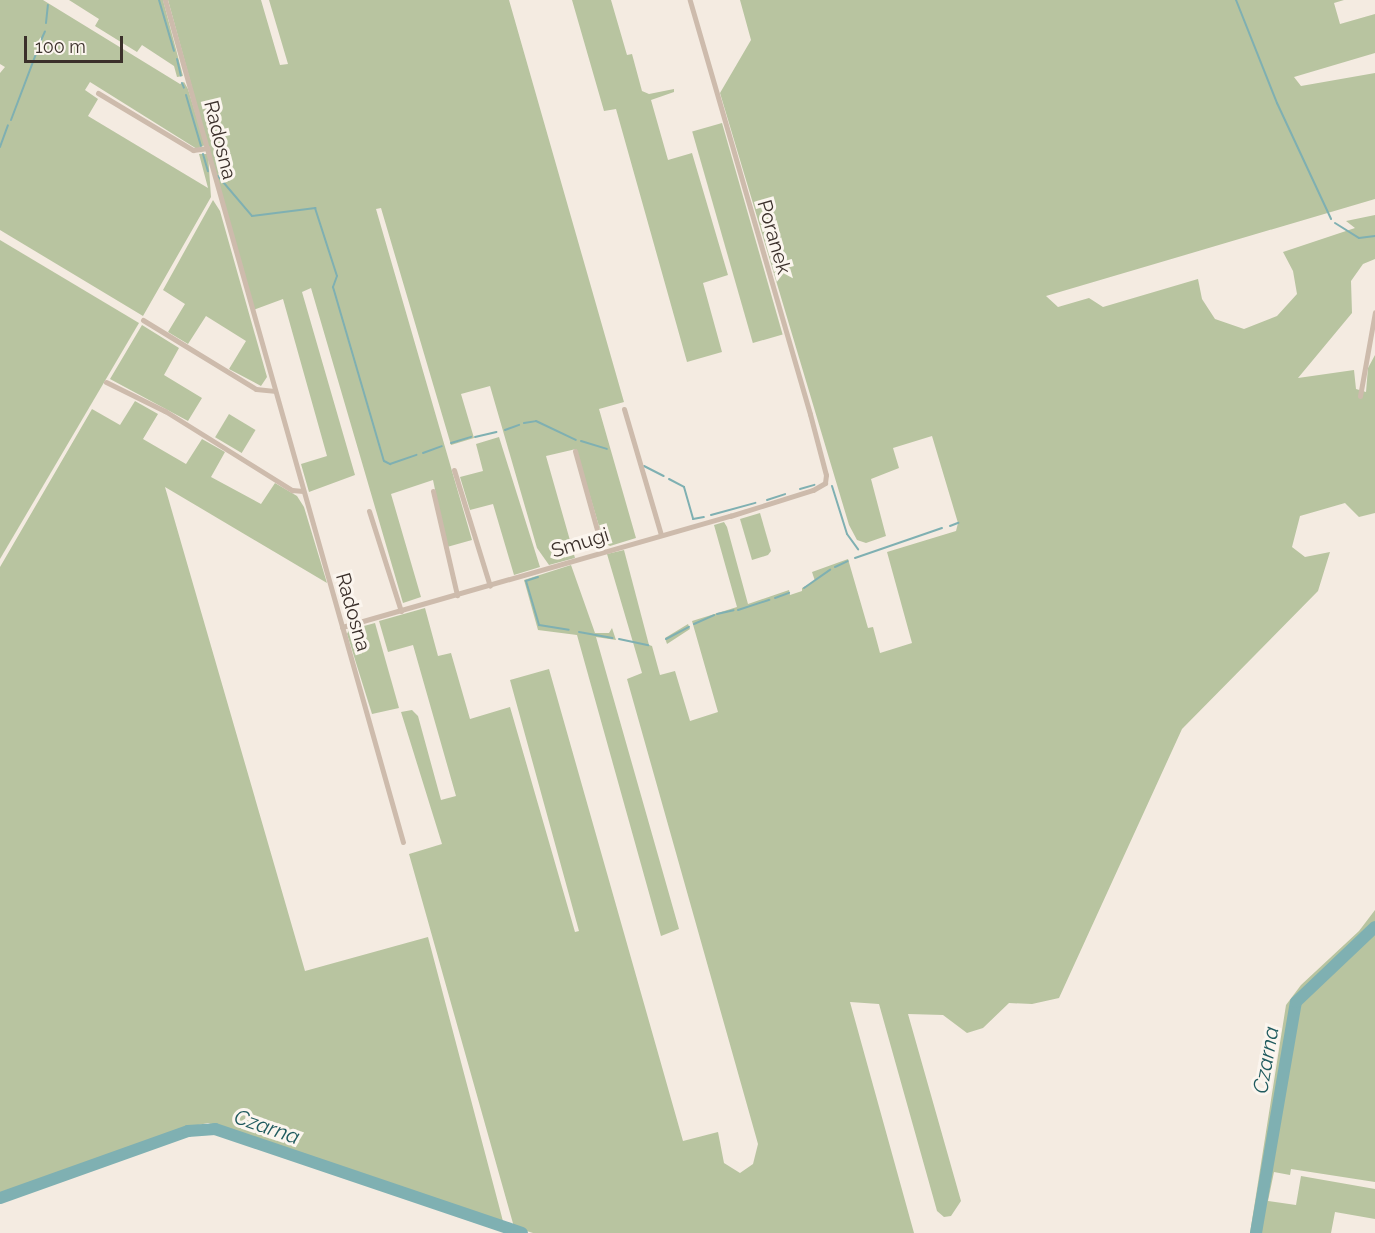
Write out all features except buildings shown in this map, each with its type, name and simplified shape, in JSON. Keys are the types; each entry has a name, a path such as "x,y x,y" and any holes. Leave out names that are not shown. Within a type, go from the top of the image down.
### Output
{"street":[{"name":"Radosna","path":"165,0 403,842"},
{"name":"Poranek","path":"690,0 812,424 825,483"},
{"path":"98,93 190,148 208,148"},
{"path":"1360,396 1375,312"},
{"path":"143,320 256,389 274,391"},
{"path":"106,382 165,411 292,490 303,491"},
{"path":"624,409 661,535"},
{"path":"575,452 603,551"},
{"path":"454,470 489,586"},
{"name":"Smugi","path":"342,627 813,490 825,483"},
{"path":"433,491 457,595"},
{"path":"369,511 401,611"}],"green space":[{"path":"0,0 43,0 180,84 184,82 188,89 205,145 197,149 90,82 85,90 98,99 88,116 208,188 199,154 208,154 211,197 143,316 0,230 0,73 5,67 0,64"},
{"path":"69,0 163,0 183,76 177,77 174,66 142,45 137,52 95,26 99,19"},
{"path":"168,0 261,0 280,65 288,64 269,0 509,0 624,402 599,409 636,538 610,546 604,543 576,449 546,456 575,558 549,565 537,548 490,386 461,394 474,438 451,445 381,208 376,209 472,540 447,547 433,480 391,494 421,597 403,603 311,288 302,292 355,475 309,492 301,464 327,456 283,299 253,310"},
{"path":"572,0 611,0 627,55 632,54 642,91 649,94 674,89 674,92 651,100 668,160 692,153 728,275 703,283 722,352 687,362 616,109 604,111"},
{"path":"740,0 1344,0 1334,3 1340,24 1375,14 1375,53 1294,77 1301,86 1375,73 1375,199 1046,296 1058,307 1089,298 1103,307 1198,279 1202,299 1215,319 1244,329 1277,316 1297,294 1293,271 1283,252 1355,228 1346,221 1375,215 1375,259 1363,264 1351,281 1352,313 1298,378 1354,370 1356,389 1366,392 1368,368 1375,355 1375,513 1359,517 1345,503 1300,516 1292,547 1305,557 1330,552 1318,591 1182,729 1059,998 1032,1004 1009,1003 983,1028 967,1033 943,1015 908,1014 961,1201 951,1216 944,1217 937,1211 879,1004 850,1002 914,1233 533,1233 514,1227 409,854 442,844 401,712 412,710 418,716 441,800 456,796 413,645 388,652 379,621 425,608 438,656 451,653 470,719 510,707 575,932 579,931 510,680 549,669 683,1141 718,1132 724,1163 740,1173 753,1164 758,1144 627,679 642,673 607,554 624,550 649,645 652,646 660,675 675,671 690,721 718,712 692,621 737,607 714,525 724,522 727,527 748,604 789,590 790,595 802,591 802,588 815,581 812,572 848,559 868,628 873,627 880,653 912,643 887,552 956,531 958,523 932,436 893,448 899,468 871,479 886,536 866,543 857,540 849,525 720,93 751,40"},
{"path":"722,123 783,334 753,343 692,132"},
{"path":"213,200 220,211 267,377 261,386 229,369 246,341 206,316 188,344 168,332 185,304 163,290"},
{"path":"0,240 139,323 0,559"},
{"path":"142,325 179,348 164,375 202,398 188,421 110,379"},
{"path":"135,401 158,414 143,439 186,464 202,439 225,452 211,477 261,504 275,483 297,496 304,507 327,583 165,487 305,971 428,937 504,1225 208,1123 183,1128 0,1193 0,567 92,409 120,425"},
{"path":"229,414 256,430 242,453 215,437"},
{"path":"499,437 540,567 514,575 493,504 470,510 460,477 483,471 476,444"},
{"path":"760,513 771,551 768,555 752,560 740,519"},
{"path":"571,565 595,633 609,633 612,628 616,640 596,637 679,929 661,936 577,635 538,630 524,580"},
{"path":"375,623 399,708 372,714 347,634 349,630"},
{"path":"688,624 690,629 667,644 665,638"},
{"path":"1375,910 1375,1182 1291,1169 1290,1175 1274,1172 1268,1201 1296,1205 1301,1176 1375,1189 1375,1219 1335,1212 1331,1233 1250,1233 1286,1005 1301,985 1359,931"}],"waterway":[{"path":"159,0 174,51"},
{"path":"1236,0 1277,103 1331,219"},
{"path":"46,23 48,5"},
{"path":"38,47 45,31"},
{"path":"11,120 36,54"},
{"path":"177,59 181,76"},
{"path":"182,83 184,88"},
{"path":"186,95 201,146"},
{"path":"0,147 8,125"},
{"path":"203,154 208,171"},
{"path":"218,176 252,216 315,208 337,276 333,287 384,461 390,464 416,455"},
{"path":"1335,223 1359,238 1375,236"},
{"path":"524,423 536,421 576,440"},
{"path":"505,430 519,425"},
{"path":"475,437 496,432"},
{"path":"451,443 471,437"},
{"path":"581,441 607,449"},
{"path":"423,453 442,446"},
{"path":"644,466 664,476"},
{"path":"669,479 684,487 693,519 704,517"},
{"path":"800,489 814,485"},
{"path":"832,486 847,534 858,549"},
{"path":"767,500 785,494"},
{"path":"711,515 755,503"},
{"path":"950,526 958,523"},
{"path":"855,558 942,528"},
{"path":"835,567 848,561"},
{"path":"804,588 830,570"},
{"path":"538,577 526,581 539,625 569,630"},
{"path":"775,598 789,593"},
{"path":"738,610 769,600"},
{"path":"717,614 734,610"},
{"path":"694,624 714,615"},
{"path":"666,639 689,627"},
{"path":"579,632 612,638"},
{"path":"619,639 648,645"},
{"name":"Czarna","path":"1256,1233 1296,1002 1375,927"},
{"name":"Czarna","path":"0,1198 188,1131 215,1129 522,1233"}]}
